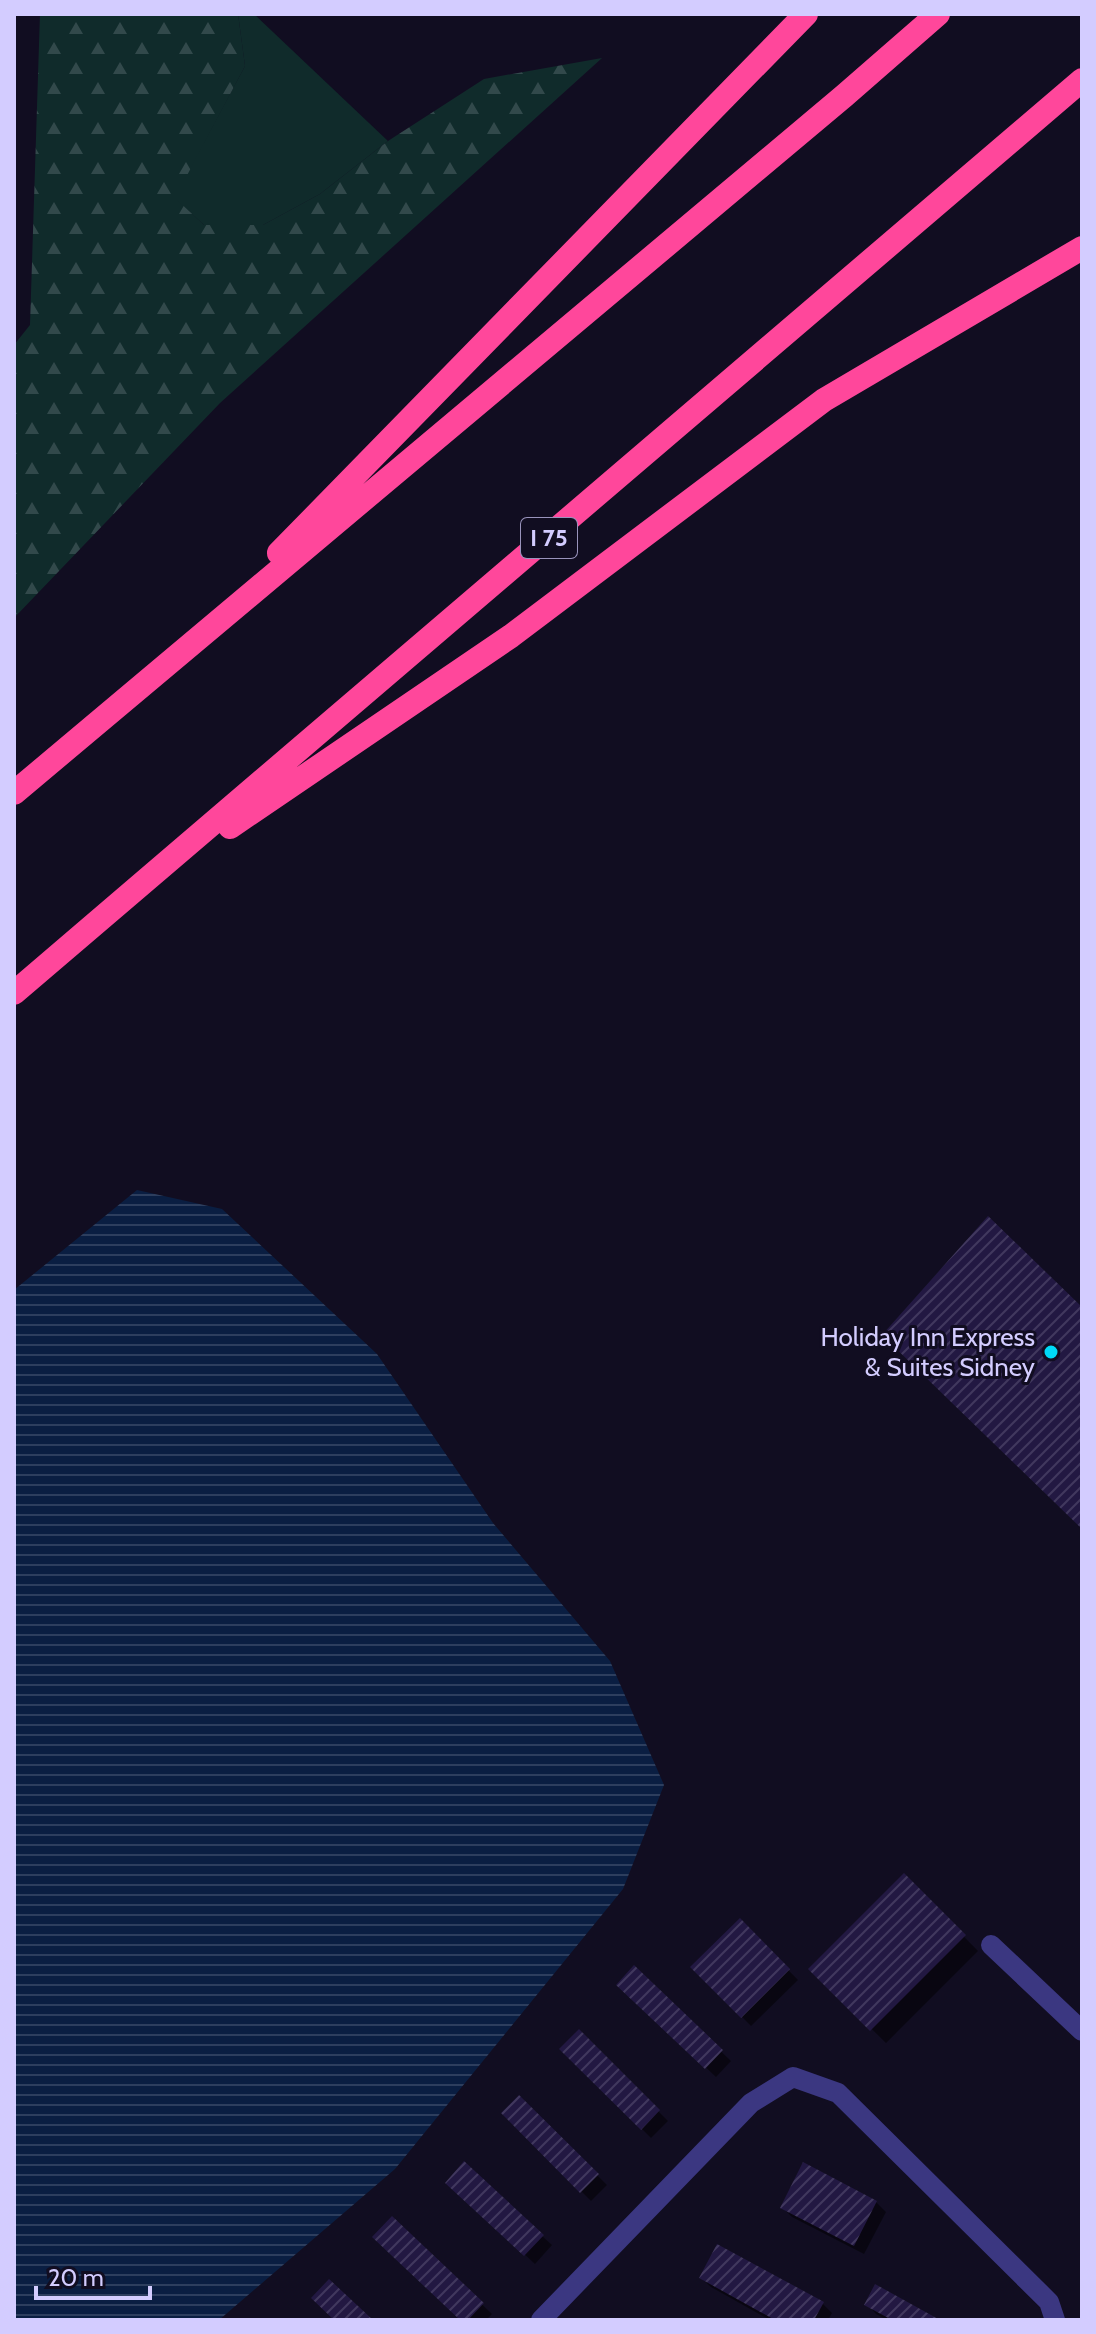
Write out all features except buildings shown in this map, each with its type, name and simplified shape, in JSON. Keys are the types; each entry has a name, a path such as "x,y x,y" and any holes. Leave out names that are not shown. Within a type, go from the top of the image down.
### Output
{"highway":[{"path":"180,653 806,14"},
{"path":"14,793 938,14"},
{"name":"I 75","path":"14,993 1082,80"},
{"path":"128,896 511,636 824,400 1082,248"}],"street":[{"path":"991,1945 1082,2031"},
{"path":"541,2320 751,2103 793,2077 838,2093 1049,2302 1055,2320"}],"green space":[{"path":"40,14 238,14 245,66 175,198 204,225 263,225 320,194 388,141 484,79 602,58 220,403 14,618 14,345 30,325"},
{"path":"238,14 254,14 388,141 320,194 263,225 204,225 174,198 245,66"}],"water":[{"path":"137,1190 222,1209 377,1354 493,1523 610,1661 664,1785 623,1889 395,2169 219,2320 14,2320 14,1290"}],"place":[{"name":"Holiday Inn Express & Suites Sidney","path":"1051,1352"}]}
